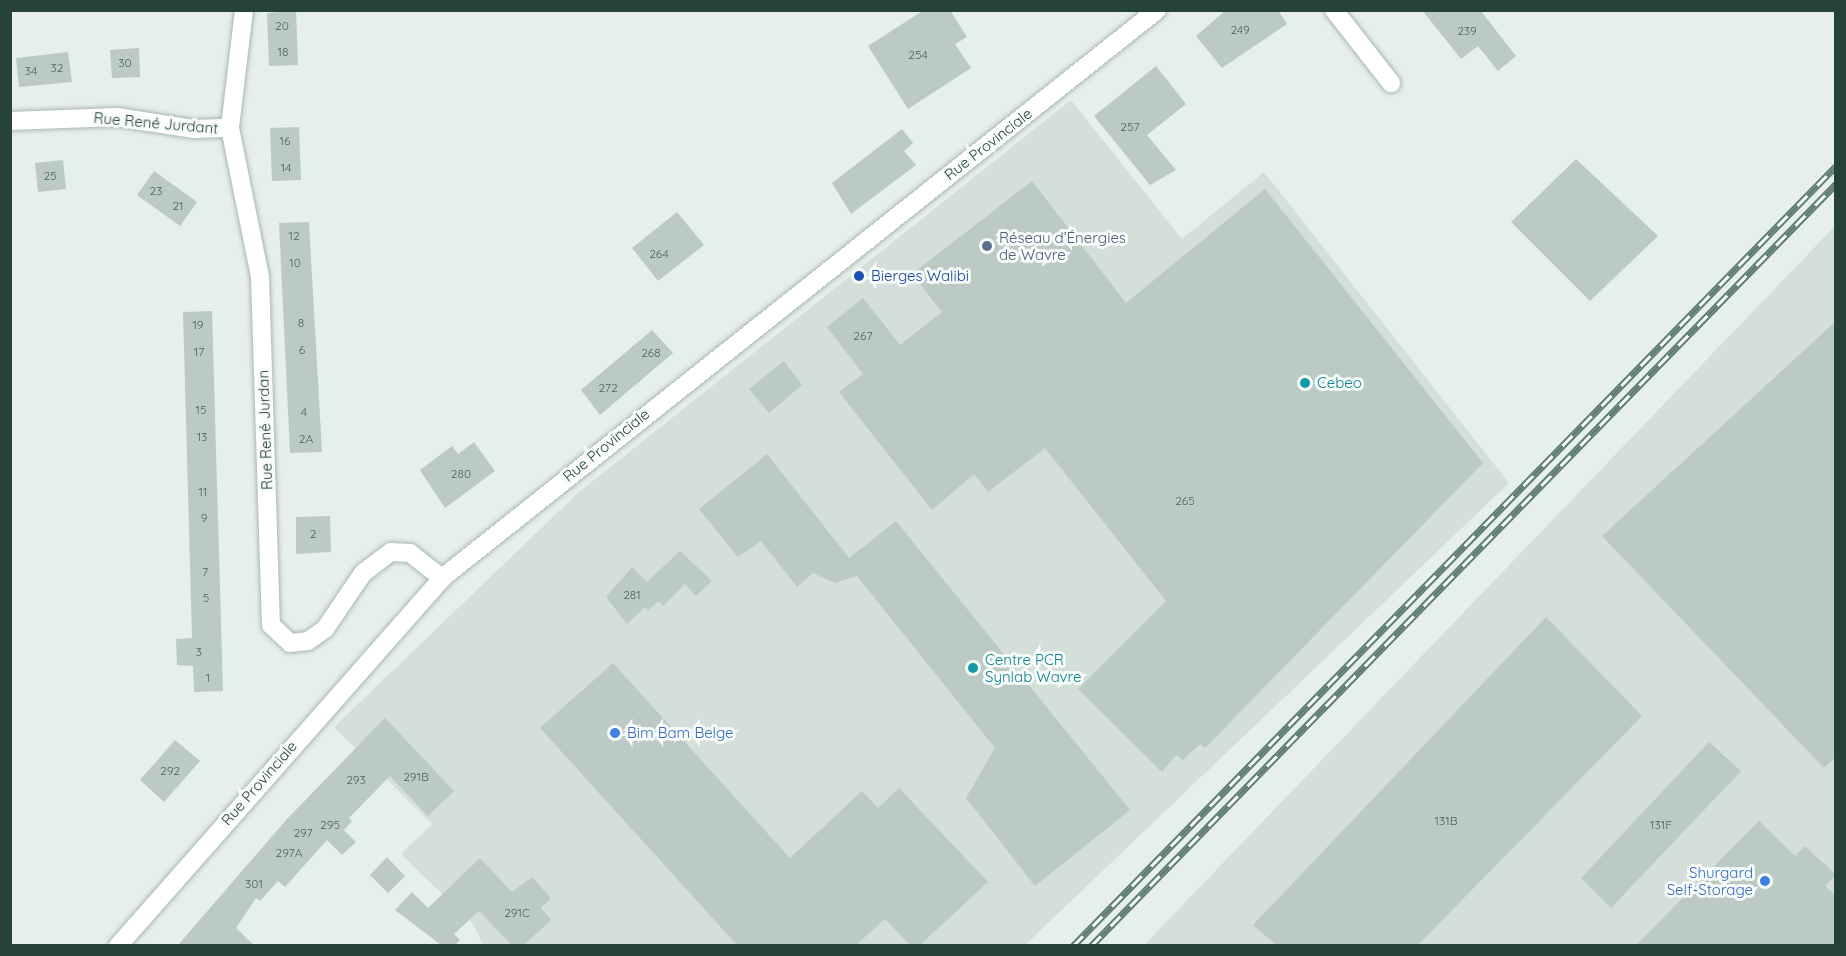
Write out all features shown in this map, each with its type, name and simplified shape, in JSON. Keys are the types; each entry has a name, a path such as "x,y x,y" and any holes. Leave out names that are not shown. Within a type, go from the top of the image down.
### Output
{"main road":[{"name":"Rue René Jurdan","path":"244,10 230,128 260,277 271,625 290,643 308,641 324,629 363,573 391,552 410,553 442,578"},
{"name":"Rue Provinciale","path":"118,945 442,578 1157,10"},
{"path":"1334,10 1391,83"},
{"name":"Rue René Jurdant","path":"10,121 117,117 194,129 230,128"}],"shaded area":[{"path":"1071,100 1182,239 1264,172 1509,483 1025,945 483,945 473,924 401,854 432,824 334,727 579,492"},
{"path":"1835,226 1835,945 1144,945"}],"building":[{"path":"924,10 950,10 967,37 955,44 971,68 908,109 868,46"},
{"path":"1226,10 1278,10 1287,24 1222,68 1196,36"},
{"path":"1422,10 1480,10 1516,56 1498,71 1478,46 1461,59"},
{"path":"296,11 298,65 269,66 267,13"},
{"path":"139,48 140,77 112,78 110,50"},
{"path":"68,52 72,82 19,87 16,58"},
{"path":"1156,66 1186,104 1147,135 1176,170 1150,185 1094,116"},
{"path":"299,127 301,180 272,181 270,128"},
{"path":"902,129 913,143 904,151 916,165 851,214 832,183"},
{"path":"1576,159 1658,236 1590,301 1511,222"},
{"path":"63,160 66,189 38,192 35,163"},
{"path":"154,171 197,202 180,226 137,195"},
{"path":"1032,181 1126,303 1265,189 1483,463 1205,748 1200,744 1183,760 1176,755 1162,772 1078,689 1166,601 1045,448 988,492 974,474 932,510 839,392 863,374 827,327 863,298 900,345 942,312 912,274"},
{"path":"677,212 704,245 658,281 632,248"},
{"path":"309,222 322,452 290,453 279,223"},
{"path":"212,311 223,691 194,692 193,666 177,665 176,639 192,638 183,312"},
{"path":"1836,321 1836,757 1824,768 1602,536"},
{"path":"652,330 673,353 600,415 581,390"},
{"path":"784,361 802,385 769,413 749,389"},
{"path":"474,442 495,471 445,508 420,470 452,446 458,454"},
{"name":"Centre PCR Synlab Wavre","path":"767,454 849,558 896,521 1130,810 1035,886 966,798 995,748 857,576 835,583 813,573 797,587 761,541 738,557 699,509"},
{"path":"330,516 331,552 296,554 296,517"},
{"path":"680,551 712,581 696,596 685,584 663,606 659,601 648,610 645,607 627,624 606,597 632,567 647,582"},
{"path":"1546,617 1642,716 1418,945 1276,945 1253,925"},
{"path":"613,663 790,858 862,791 878,808 899,788 988,882 920,945 910,945 885,919 856,945 737,945 540,728"},
{"path":"385,718 454,791 428,816 390,776 349,818 352,821 344,830 356,842 342,855 327,840 285,887 278,881 260,901 256,898 236,928 254,945 178,945 287,819"},
{"path":"175,740 200,761 164,802 140,780"},
{"path":"1709,742 1741,771 1611,908 1581,878"},
{"name":"Shurgard Self-Storage","path":"1759,821 1795,856 1805,846 1836,875 1825,886 1836,896 1836,945 1636,945"},
{"path":"387,857 405,876 388,893 370,875"},
{"path":"480,858 512,892 532,877 551,898 541,908 551,920 524,945 512,945 479,911 454,934 460,940 455,945 441,945 395,910 412,892 428,908"}],"railway":[{"path":"1073,946 1836,166"},
{"path":"1091,946 1836,184"}],"place":[{"name":"Réseau d’Énergies de Wavre","path":"987,246"},
{"name":"Bierges Walibi","path":"859,276"},
{"name":"Cebeo","path":"1305,383"},
{"name":"Centre PCR Synlab Wavre","path":"973,668"},
{"name":"Bim Bam Belge","path":"615,733"},
{"name":"Shurgard Self-Storage","path":"1765,881"}]}
